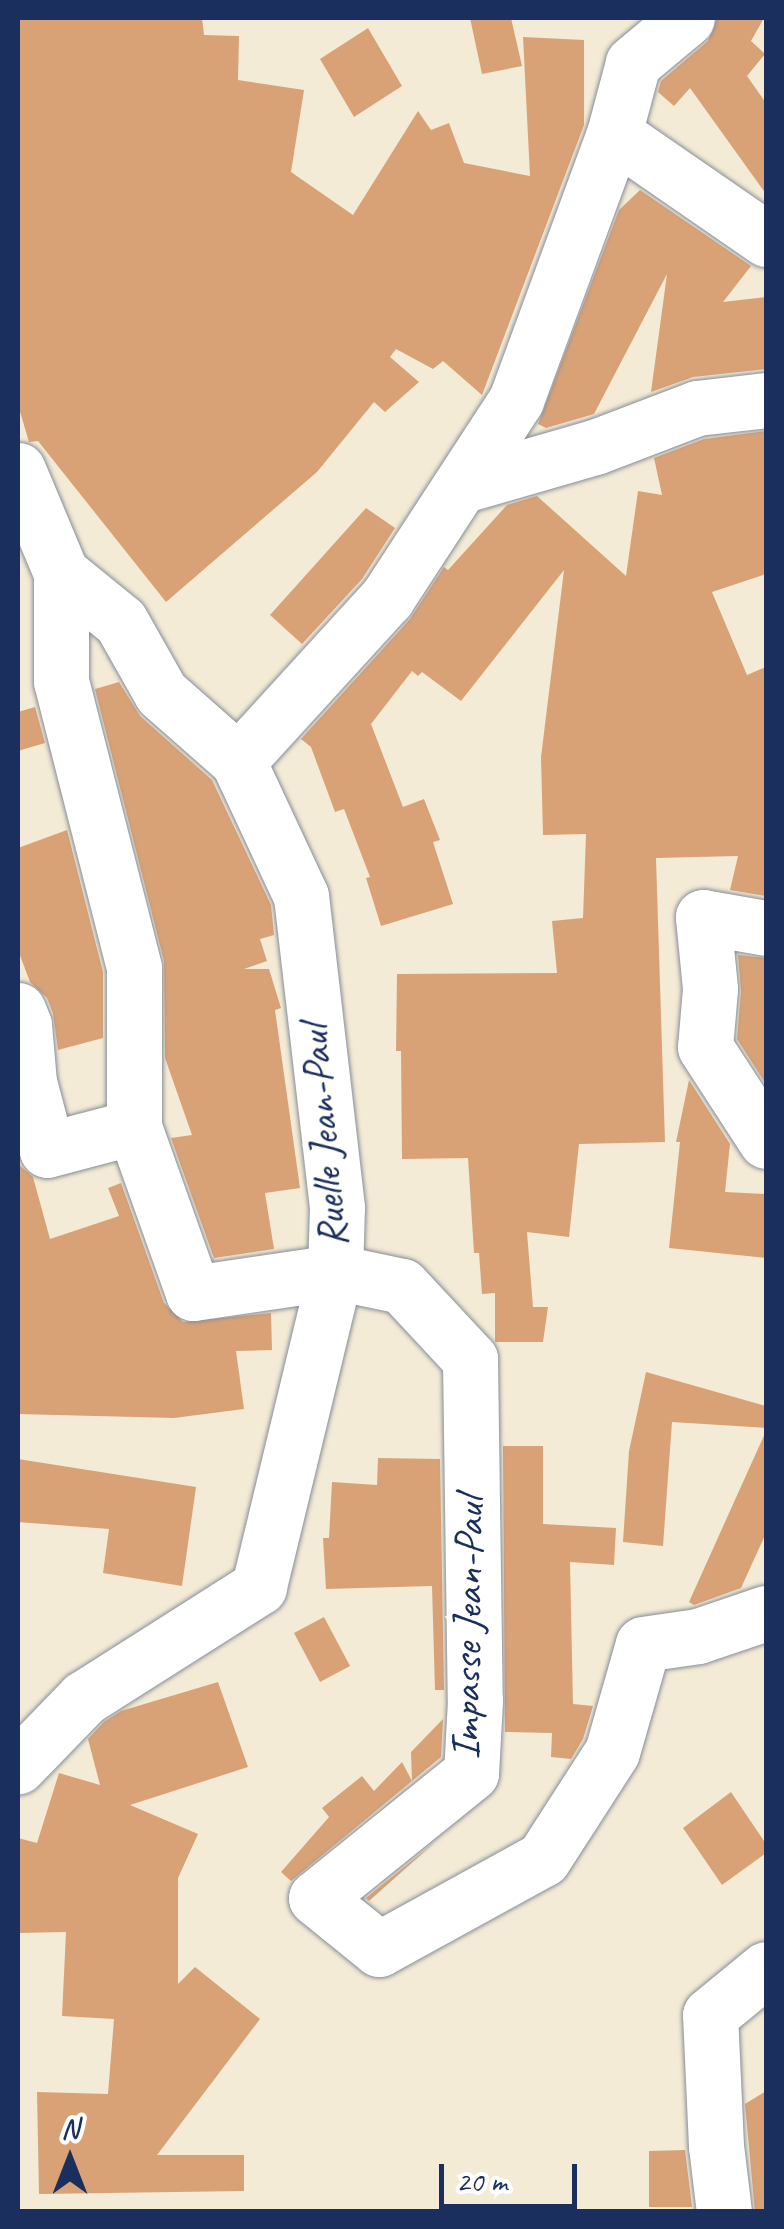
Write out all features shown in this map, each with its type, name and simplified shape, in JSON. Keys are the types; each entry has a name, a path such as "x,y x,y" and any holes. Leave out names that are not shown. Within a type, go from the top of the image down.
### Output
{"street":[{"path":"238,760 387,598 516,400 614,134 633,63 687,18"},
{"path":"614,134 766,239"},
{"path":"464,485 595,447 696,408 766,400"},
{"name":"Ruelle Jean-Paul","path":"18,470 61,573 121,622 161,693 238,760 301,896 337,1208 335,1272 260,1587 84,1698 18,1766"},
{"path":"61,573 61,681 134,968 134,1127 194,1293 335,1272"},
{"path":"766,928 703,917 710,989 705,1047 766,1141"},
{"path":"18,1010 24,1026 29,1082 47,1150 134,1127"},
{"name":"Impasse Jean-Paul","path":"335,1272 402,1286 470,1359 475,1700 471,1774 316,1898 379,1949 542,1860 612,1752 643,1644 698,1636 766,1613"},
{"path":"724,2212 716,2146 710,2015 766,1969"}],"building":[{"path":"18,18 202,18 204,35 239,36 238,80 304,90 291,172 353,215 418,111 431,130 449,123 464,163 530,176 523,37 584,40 584,125 482,395 443,361 433,369 396,349 390,357 419,382 385,412 374,402 317,472 166,602 38,441 29,442 18,405"},
{"path":"470,18 511,18 522,66 482,74"},
{"path":"717,18 764,18 751,41 765,54 747,76 766,103 766,194 690,88 674,106 658,92 661,81 708,41"},
{"path":"368,28 402,86 354,117 320,59"},
{"path":"640,190 751,266 723,302 766,297 766,369 693,377 651,392 667,274 594,414 546,428 538,424 619,210"},
{"path":"766,431 766,574 712,592 747,675 766,667 766,896 730,890 738,856 656,858 665,1142 579,1144 569,1237 527,1232 533,1307 548,1307 543,1342 495,1342 495,1293 482,1294 479,1253 474,1253 468,1158 402,1159 401,1051 396,1051 397,974 557,973 552,921 583,918 586,834 543,835 541,757 564,570 461,701 422,672 418,676 412,671 371,724 403,807 424,799 440,840 433,842 453,904 381,926 366,878 370,877 344,809 335,812 311,747 301,739 410,619 444,567 448,570 507,505 537,496 626,576 638,491 662,495 654,458 704,439"},
{"path":"366,508 395,528 362,579 302,644 270,615"},
{"path":"119,682 140,716 212,780 271,905 274,935 260,939 267,961 244,969 269,969 281,1008 275,1010 300,1188 265,1193 274,1249 214,1258 171,1138 192,1135 165,1058 164,961 95,689"},
{"path":"35,707 45,743 18,751 18,712"},
{"path":"67,830 103,972 103,1038 58,1050 47,998 30,982 18,950 18,848"},
{"path":"738,955 766,958 766,1084 737,1039 741,991"},
{"path":"689,1080 730,1144 725,1192 766,1194 766,1258 669,1248 680,1142 676,1142"},
{"path":"18,1164 33,1177 50,1239 119,1216 108,1188 121,1183 164,1303 183,1322 271,1313 272,1350 236,1351 244,1409 174,1418 18,1414"},
{"path":"646,1372 766,1406 766,1428 672,1422 663,1546 623,1542 629,1451"},
{"path":"766,1431 766,1533 741,1588 694,1605 689,1602"},
{"path":"503,1446 543,1446 543,1524 616,1528 614,1565 570,1562 573,1704 593,1706 583,1739 571,1759 551,1757 552,1733 505,1732"},
{"path":"378,1458 440,1459 444,1690 435,1690 432,1586 326,1589 323,1538 329,1538 332,1482 377,1485"},
{"path":"18,1459 196,1487 182,1586 103,1573 109,1529 18,1522"},
{"path":"324,1617 350,1666 320,1682 294,1633"},
{"path":"218,1682 248,1767 130,1805 198,1834 178,1878 178,1984 195,1967 260,2019 157,2155 244,2155 244,2191 39,2194 37,2092 108,2094 114,2019 62,2016 66,1932 18,1933 18,1838 37,1843 59,1773 100,1785 88,1739 104,1722 121,1711"},
{"path":"443,1719 441,1757 412,1781 411,1752"},
{"path":"402,1762 412,1781 291,1881 281,1872 329,1817 322,1808 362,1776 374,1791"},
{"path":"731,1792 766,1844 766,1853 722,1885 683,1828"},
{"path":"434,1843 369,1901 366,1898"},
{"path":"766,2091 766,2212 755,2212 745,2104"},
{"path":"685,2150 692,2207 649,2207 649,2151"}]}
